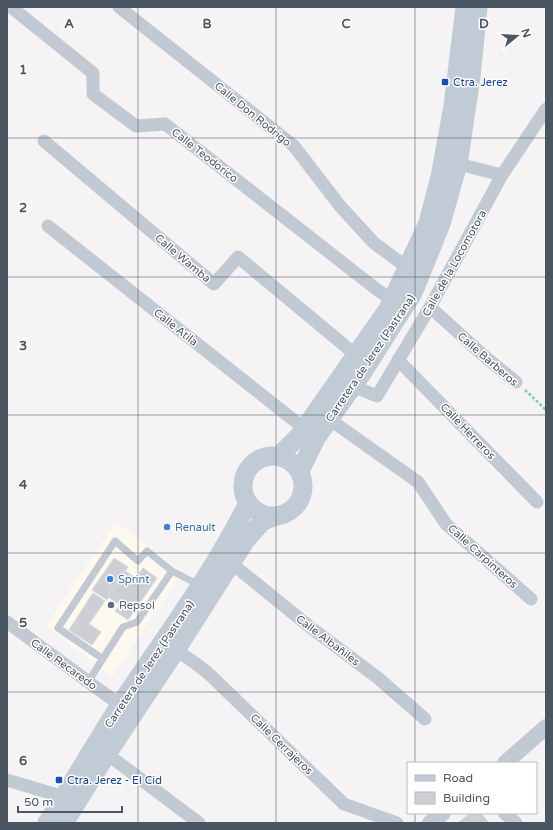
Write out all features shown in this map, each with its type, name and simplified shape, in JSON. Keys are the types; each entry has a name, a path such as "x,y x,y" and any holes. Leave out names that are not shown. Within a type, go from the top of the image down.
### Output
{"main road":[{"name":"Carretera de Jerez (Pastrana)","path":"279,456 305,428 388,309 428,223 440,178 453,106 465,7"},
{"name":"Carretera de Jerez (Pastrana)","path":"300,471 316,438 353,386 413,294 440,224 458,164 472,77 478,7"},
{"path":"270,455 279,456 293,463 300,471 303,481 303,490 300,500 295,508 287,513 277,516 261,514 248,503 244,495 244,477 254,462 270,455"},
{"name":"Carretera de Jerez (Pastrana)","path":"47,823 120,705 201,586 232,536 248,503"},
{"name":"Carretera de Jerez (Pastrana)","path":"64,823 231,562 255,528 268,518 277,516"}],"street":[{"name":"Calle Teodorico","path":"11,7 93,73 93,94 136,126 165,124 380,292 393,299"},
{"name":"Calle Don Rodrigo","path":"119,7 294,146 340,206 374,243 408,268"},
{"name":"Calle de la Locomotora","path":"353,386 377,396 430,307 502,175 546,109"},
{"name":"Calle Wamba","path":"44,141 214,284 238,257 356,355"},
{"path":"458,164 502,175"},
{"name":"Calle Atila","path":"48,226 305,428"},
{"name":"Calle Barberos","path":"430,307 483,355 516,382"},
{"name":"Calle Herreros","path":"398,360 537,502"},
{"name":"Calle Carpinteros","path":"329,419 418,482 446,524 531,599"},
{"name":"Calle Albañiles","path":"231,562 310,628 378,678 425,719"},
{"name":"Calle Recaredo","path":"7,622 120,705"},
{"name":"Calle Cerrajeros","path":"176,650 208,673 344,804 397,823"},
{"path":"505,762 546,727"},
{"path":"107,754 200,823"},
{"path":"7,780 64,797"},
{"path":"430,823 442,814"},
{"path":"505,814 516,823"}],"lane":[{"path":"103,659 58,628 115,541 138,561 147,550 172,571 201,586"},
{"path":"88,682 123,627 137,622 172,571"}],"path":[{"name":"Calle Barberos","path":"516,382 546,410"}],"shaded area":[{"name":"Repsol","path":"116,522 176,568 175,583 112,677 46,626"}],"building":[{"name":"Sprint","path":"114,558 128,567 107,600 92,590"},
{"path":"143,568 157,578 128,620 115,611 120,605 107,596 124,570 136,578"},
{"path":"93,593 105,601 89,624 101,632 92,645 69,630"},
{"path":"469,814 482,814 489,823 458,823"}],"place":[{"name":"Ctra. Jerez","path":"445,82"},
{"name":"Renault","path":"167,527"},
{"name":"Sprint","path":"110,579"},
{"name":"Repsol","path":"111,605"},
{"name":"Ctra. Jerez - El Cid","path":"59,780"}]}
